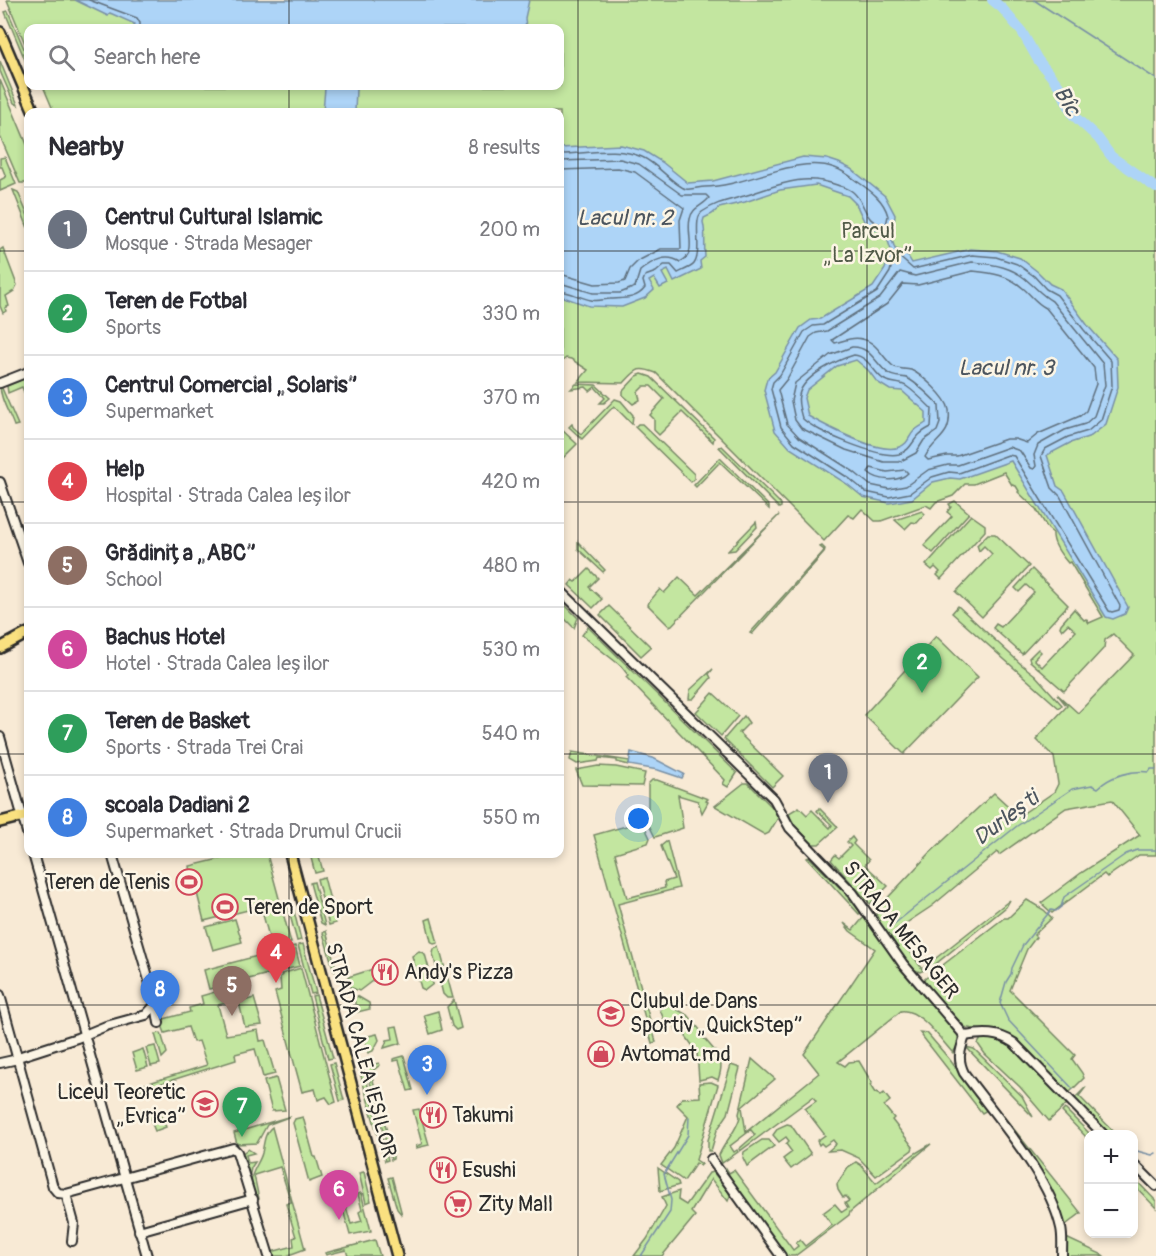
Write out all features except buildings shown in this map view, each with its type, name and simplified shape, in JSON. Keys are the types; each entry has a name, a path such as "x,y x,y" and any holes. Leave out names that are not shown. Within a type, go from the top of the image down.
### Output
{"main road":[{"path":"0,32 2,44 32,108"},
{"path":"0,648 24,635"},
{"path":"0,822 24,816"},
{"name":"STRADA CALEA IEȘILOR","path":"291,858 397,1256"}],"street":[{"path":"0,383 24,374"},
{"path":"0,483 24,552"},
{"name":"STRADA MESAGER","path":"564,594 774,799 790,828 853,893 891,949 965,1036"},
{"path":"0,737 24,809"},
{"path":"34,858 147,1256"},
{"path":"113,858 156,1004 159,1023"},
{"path":"0,995 53,1187 58,1193 66,1194 233,1148 253,1199 269,1256"},
{"path":"0,1063 106,1026 146,1015 156,1004"},
{"path":"1062,1256 1061,1229 1042,1182 959,1064 958,1055 965,1036 999,1035 1014,1043 1099,1130"},
{"path":"711,1159 781,1256"},
{"path":"1138,1168 1156,1186"},
{"path":"66,1194 74,1223 72,1241"},
{"path":"140,1231 253,1199"}],"green space":[{"name":"Parcul „La Izvor”","path":"7,0 1156,0 1156,855 1139,855 1107,877 1104,874 1052,913 1041,903 1081,873 1140,835 1112,800 1066,808 999,855 997,852 932,906 896,930 922,969 1010,900 1006,907 933,966 920,972 915,970 886,938 876,914 879,907 930,853 994,793 1019,816 1054,792 1058,784 1054,757 1036,739 1067,706 1057,694 1078,713 1134,655 1113,634 1105,640 1104,648 1064,691 1030,661 1029,658 1038,649 1041,652 1034,659 1042,667 1076,631 1068,624 1062,630 1060,627 1074,609 1089,623 1103,617 1070,562 1068,563 1058,549 1053,533 1036,509 1018,492 1016,486 1012,485 1004,472 974,484 965,484 953,496 936,502 931,508 926,505 881,521 875,521 862,509 854,518 848,515 824,541 656,373 641,369 624,383 578,382 588,370 571,359 564,360 564,108 52,108 45,90 564,90 564,24 24,24 24,41"},
{"path":"8,11 24,49 24,57 5,12"},
{"path":"0,61 18,105 14,103 0,71"},
{"path":"0,80 24,137 24,183 20,183 0,136"},
{"path":"5,157 16,184 0,191 0,180 6,177 0,167 0,158"},
{"path":"13,190 18,192 24,206 24,218"},
{"path":"3,248 17,285 14,291 6,296 9,306 3,313 0,306 0,250"},
{"path":"642,374 651,377 714,438 713,442 682,412 659,435 654,430 654,419 650,415 664,399 651,386 644,386 638,392 640,400 633,404 623,395 623,391 637,376"},
{"path":"24,379 24,392 22,387 8,393 7,386"},
{"path":"576,384 596,385 610,398 600,403 605,398 595,387 590,391 586,387 571,389"},
{"path":"0,385 18,425 14,426 3,400"},
{"path":"615,399 621,401 633,415 632,424 614,406 582,439 569,427 572,424 581,434"},
{"path":"642,424 694,474 691,482 635,427"},
{"path":"564,432 577,444 564,457"},
{"path":"722,446 781,504 781,507 779,508 719,447"},
{"path":"720,458 769,506 769,509 720,462 696,487 694,485"},
{"path":"955,501 969,513 933,553 924,545 952,516 947,512 951,507 949,504"},
{"path":"922,511 925,514 917,523 912,522 905,529 895,520"},
{"path":"779,515 670,627 648,605 660,589 664,593 679,577 698,595"},
{"path":"971,515 985,525 985,531 941,579 937,575 940,572 935,567 932,570 926,565"},
{"path":"756,522 757,527 735,550 728,551"},
{"path":"988,534 995,534 1029,566 982,617 956,592 992,554 984,546 979,551 977,545"},
{"path":"578,542 605,570 603,572 578,549"},
{"path":"820,547 825,549 824,553 752,634 750,633 823,552 824,550"},
{"path":"589,569 598,578 589,587 602,599 593,608 569,585 573,580 576,582"},
{"path":"1032,569 1068,605 1022,654 993,628 996,624 1001,627 1034,592 1026,585 1019,592 1015,588"},
{"path":"564,604 578,618 574,628 564,618"},
{"path":"609,606 651,647 641,656 600,615"},
{"path":"958,606 1035,675 1062,705 1059,708 952,613"},
{"path":"588,627 737,773 728,787 723,784 725,780 626,677 628,675 621,666 582,635"},
{"path":"936,636 978,677 904,754 864,715"},
{"path":"713,669 709,674 711,678 693,699 689,699 690,690"},
{"path":"713,693 738,716 721,736 696,712"},
{"path":"744,716 749,723 739,733 783,776 772,787 724,739"},
{"path":"572,752 630,761 629,765 617,762 617,760 599,758 598,761 577,764 570,760"},
{"path":"598,766 645,773 642,786 582,785 576,770"},
{"path":"652,780 708,799 706,801 708,802 702,813 698,801 678,795 683,828 655,837 648,823 648,784"},
{"path":"744,783 748,783 773,808 778,818 769,833 765,835 715,806"},
{"path":"799,807 807,815 812,810 830,828 832,825 817,811 819,808 838,827 819,844 813,844 792,823 789,813"},
{"path":"643,823 650,838 648,843 615,853 627,898 665,888 664,882 674,879 661,846 667,841 679,888 618,904 656,1042 652,1043 594,835"},
{"path":"852,837 855,841 853,844 869,860 865,865 888,886 870,904 831,860 835,855 839,858 851,846 847,842"},
{"path":"809,857 846,894 861,913 859,914 807,858"},
{"path":"223,858 268,858 280,902 204,921 196,889 187,891 183,875 191,873 190,866"},
{"path":"311,858 319,858 323,871 315,873"},
{"path":"324,877 336,923 329,925 317,879"},
{"path":"314,882 325,925 321,923 310,883"},
{"path":"1027,900 1044,910 1052,918 1034,935 1036,937 1027,949 1010,990 1075,1055 1072,1059 1084,1078 1070,1092 1066,1091 1036,1058 1010,1036 965,1027 922,981 1004,918 1008,918"},
{"path":"292,903 301,940 297,941 287,904"},
{"path":"281,905 291,943 272,948 262,911"},
{"path":"864,917 912,981 958,1033 958,1044 953,1053 915,1014 901,1011 838,1062 845,1066 849,1062 859,1061 875,1093 877,1092 880,1096 884,1093 890,1101 884,1106 913,1147 912,1150 876,1176 859,1158 841,1150 828,1151 836,1144 833,1140 824,1146 821,1143 819,1145 817,1141 825,1135 805,1109 816,1101 813,1097 740,1151 739,1149 755,1135 751,1130 730,1146 734,1152 737,1150 738,1152 722,1163 719,1155 740,1117 739,1114 752,1059 775,1079 742,1107 746,1132 819,1073 804,1054 875,949 850,931 844,923 853,930"},
{"path":"431,918 438,943 434,944 431,941 426,920"},
{"path":"235,919 242,942 213,950 206,927"},
{"path":"326,931 337,972 334,971 323,933"},
{"path":"303,944 316,993 311,994 298,945"},
{"path":"295,946 300,966 209,989 204,970"},
{"path":"439,947 453,998 447,998 443,994 433,954 434,949"},
{"path":"419,951 425,954 433,984 425,990 421,988 412,956"},
{"path":"301,968 336,1102 331,1104 326,1097 318,1100 315,1089 302,1092 275,992 281,990 281,974"},
{"path":"373,969 376,978 359,991 350,987 348,977"},
{"path":"243,984 247,1000 254,998 262,1025 245,1027 238,999 218,1005 226,1035 258,1030 260,1041 265,1040 275,1074 263,1077 255,1049 235,1054 236,1060 137,1091 136,1087 207,1065 199,1041 193,1042 188,1027 165,1033 160,1020 190,1012 189,1008 203,1004 201,996"},
{"path":"316,995 333,1058 328,1059 312,996"},
{"path":"357,996 369,1003 370,1009 357,1012 354,999"},
{"path":"655,997 689,1016 704,1035 703,1037 719,1057 721,1066 718,1080 712,1077 699,1080 697,1052 680,1028 676,1030 674,1023 664,1020"},
{"path":"454,1000 461,1028 456,1030 452,1026 447,1007"},
{"path":"438,1011 442,1030 430,1034 424,1015"},
{"path":"397,1026 401,1043 384,1048 387,1040 393,1039 391,1027"},
{"path":"919,1032 927,1033 987,1110 982,1113"},
{"path":"161,1033 167,1053 162,1058 155,1034"},
{"path":"377,1034 379,1040 373,1051 368,1053 364,1037"},
{"path":"982,1037 992,1038 1011,1046 1068,1103 1049,1121 1020,1087 985,1054 978,1044"},
{"path":"155,1046 160,1064 151,1066 146,1048"},
{"path":"966,1047 974,1049 1022,1096 1033,1117"},
{"path":"143,1049 148,1067 137,1070 132,1053"},
{"path":"404,1056 413,1090 408,1091 399,1060 393,1061 393,1059"},
{"path":"334,1063 344,1100 340,1101 330,1064"},
{"path":"379,1063 380,1065 371,1072 380,1108 377,1109 366,1066"},
{"path":"731,1065 740,1068 728,1114 717,1130 711,1151 708,1151 708,1140"},
{"path":"363,1067 388,1160 385,1161 359,1069"},
{"path":"276,1078 285,1110 272,1111 264,1081"},
{"path":"711,1082 718,1085 696,1160 702,1164 700,1166 696,1163 684,1181 661,1165 674,1148 688,1116 677,1105 682,1098 700,1097 699,1083"},
{"path":"1086,1087 1079,1096 1112,1130 1103,1130 1073,1100"},
{"path":"997,1108 1081,1213 1063,1227 1052,1192"},
{"path":"419,1109 429,1145 416,1148 422,1144 413,1110"},
{"path":"1065,1109 1086,1130 1084,1130 1084,1135 1062,1112"},
{"path":"159,1110 166,1127 155,1131 148,1114"},
{"path":"382,1112 393,1156 391,1160 378,1113"},
{"path":"291,1116 267,1125 257,1143 237,1144 234,1133"},
{"path":"303,1117 322,1177 309,1182 293,1123 295,1119"},
{"path":"787,1124 791,1125 811,1154 791,1169 783,1159 792,1152 786,1144 789,1141 786,1137 779,1142 773,1135 778,1128"},
{"path":"272,1127 305,1249 286,1256 272,1256 271,1252 294,1246 293,1238 296,1237 286,1204 291,1202 280,1167 254,1175 259,1199 256,1200 252,1188 253,1173 260,1159 266,1135"},
{"path":"762,1140 769,1140 774,1146 747,1166 743,1158 744,1152"},
{"path":"931,1144 849,1215 795,1256 785,1256 725,1170 726,1168 729,1173 734,1170 793,1250 798,1246 796,1243 800,1240 805,1246 832,1225 823,1213 835,1204 842,1212 848,1208 845,1203 849,1201 845,1196 843,1198 837,1184 848,1167 856,1162 876,1183"},
{"path":"248,1149 254,1153 246,1155 248,1163 255,1162 249,1178 241,1154"},
{"path":"658,1168 678,1182 679,1185 660,1191"},
{"path":"364,1172 371,1201 366,1203 359,1173"},
{"path":"713,1172 729,1192 728,1201 711,1179 691,1212 695,1216 662,1256 634,1256 666,1206 662,1197 679,1191 678,1200 686,1205 709,1173"},
{"path":"392,1177 402,1215 397,1209 388,1178"},
{"path":"1138,1182 1156,1201 1156,1208 1138,1189"},
{"path":"342,1193 351,1224 362,1221 358,1194 361,1193 371,1231 350,1235 339,1195"},
{"path":"1064,1237 1103,1255 1104,1256 1065,1256"},
{"path":"375,1240 380,1256 348,1256 346,1250 326,1255 325,1253"}],"water":[{"path":"75,0 529,0 526,24 135,24 110,13 108,16"},
{"path":"325,90 356,90 355,108 323,108"},
{"name":"Lacul nr. 3","path":"621,145 644,151 688,183 713,181 803,157 827,159 851,169 885,196 895,215 894,224 889,231 895,249 905,254 912,263 971,249 997,251 1020,258 1050,284 1061,289 1088,326 1117,359 1118,387 1106,424 1091,436 1070,443 1047,455 1057,486 1064,491 1128,607 1125,614 1113,619 1106,617 1011,461 960,479 950,478 933,482 912,499 889,503 863,497 847,484 790,448 775,431 764,390 767,379 775,372 800,328 811,320 820,319 873,287 885,269 891,250 885,232 871,229 865,223 856,204 848,196 816,185 780,190 719,208 704,218 705,257 700,261 701,269 674,282 668,270 662,273 668,284 660,288 654,278 649,281 654,290 645,298 622,307 589,306 564,297 564,148","holes":["856,360 877,382 890,390 902,391 926,412 926,423 914,431 902,446 879,447 840,432 808,416 804,398 807,390 837,366"]},
{"path":"631,752 653,758 684,774 682,778 658,770 629,765"}],"waterway":[{"name":"Bîc","path":"992,0 1002,8 1022,32 1038,60 1059,86 1073,115 1098,138 1111,156 1156,188"},
{"path":"1034,0 1156,79"},
{"name":"Durlești","path":"889,928 1017,826 1072,789 1092,785 1098,788 1108,780 1121,775 1156,769"},
{"path":"1073,1089 1008,1020 1000,1003 1006,982 1023,945 1051,910 1056,911 1061,907 1064,897 1126,854 1137,850 1156,850"},
{"name":"Durlești","path":"641,1256 670,1212 671,1200 664,1174 688,1135 689,1117"},
{"path":"1138,1151 1152,1155 1156,1153"}],"place":[{"name":"Teren de Fotbal","path":"922,693"},
{"name":"Centrul Cultural Islamic","path":"828,803"},
{"name":"Teren de Tenis","path":"189,882"},
{"name":"Teren de Sport","path":"225,907"},
{"name":"Andy's Pizza","path":"385,972"},
{"name":"Help","path":"276,983"},
{"name":"Clubul de Dans Sportiv „QuickStep”","path":"611,1013"},
{"name":"Grădinița „ABC”","path":"232,1016"},
{"name":"scoala Dadiani 2","path":"160,1020"},
{"name":"Avtomat.md","path":"601,1054"},
{"name":"Centrul Comercial „Solaris”","path":"427,1095"},
{"name":"Liceul Teoretic „Evrica”","path":"205,1104"},
{"name":"Takumi","path":"433,1115"},
{"name":"Teren de Basket","path":"242,1137"},
{"name":"Esushi","path":"443,1170"},
{"name":"Zity Mall","path":"458,1204"},
{"name":"Bachus Hotel","path":"339,1220"}],"water label":[{"name":"Lacul nr. 2","path":"625,218"}]}
